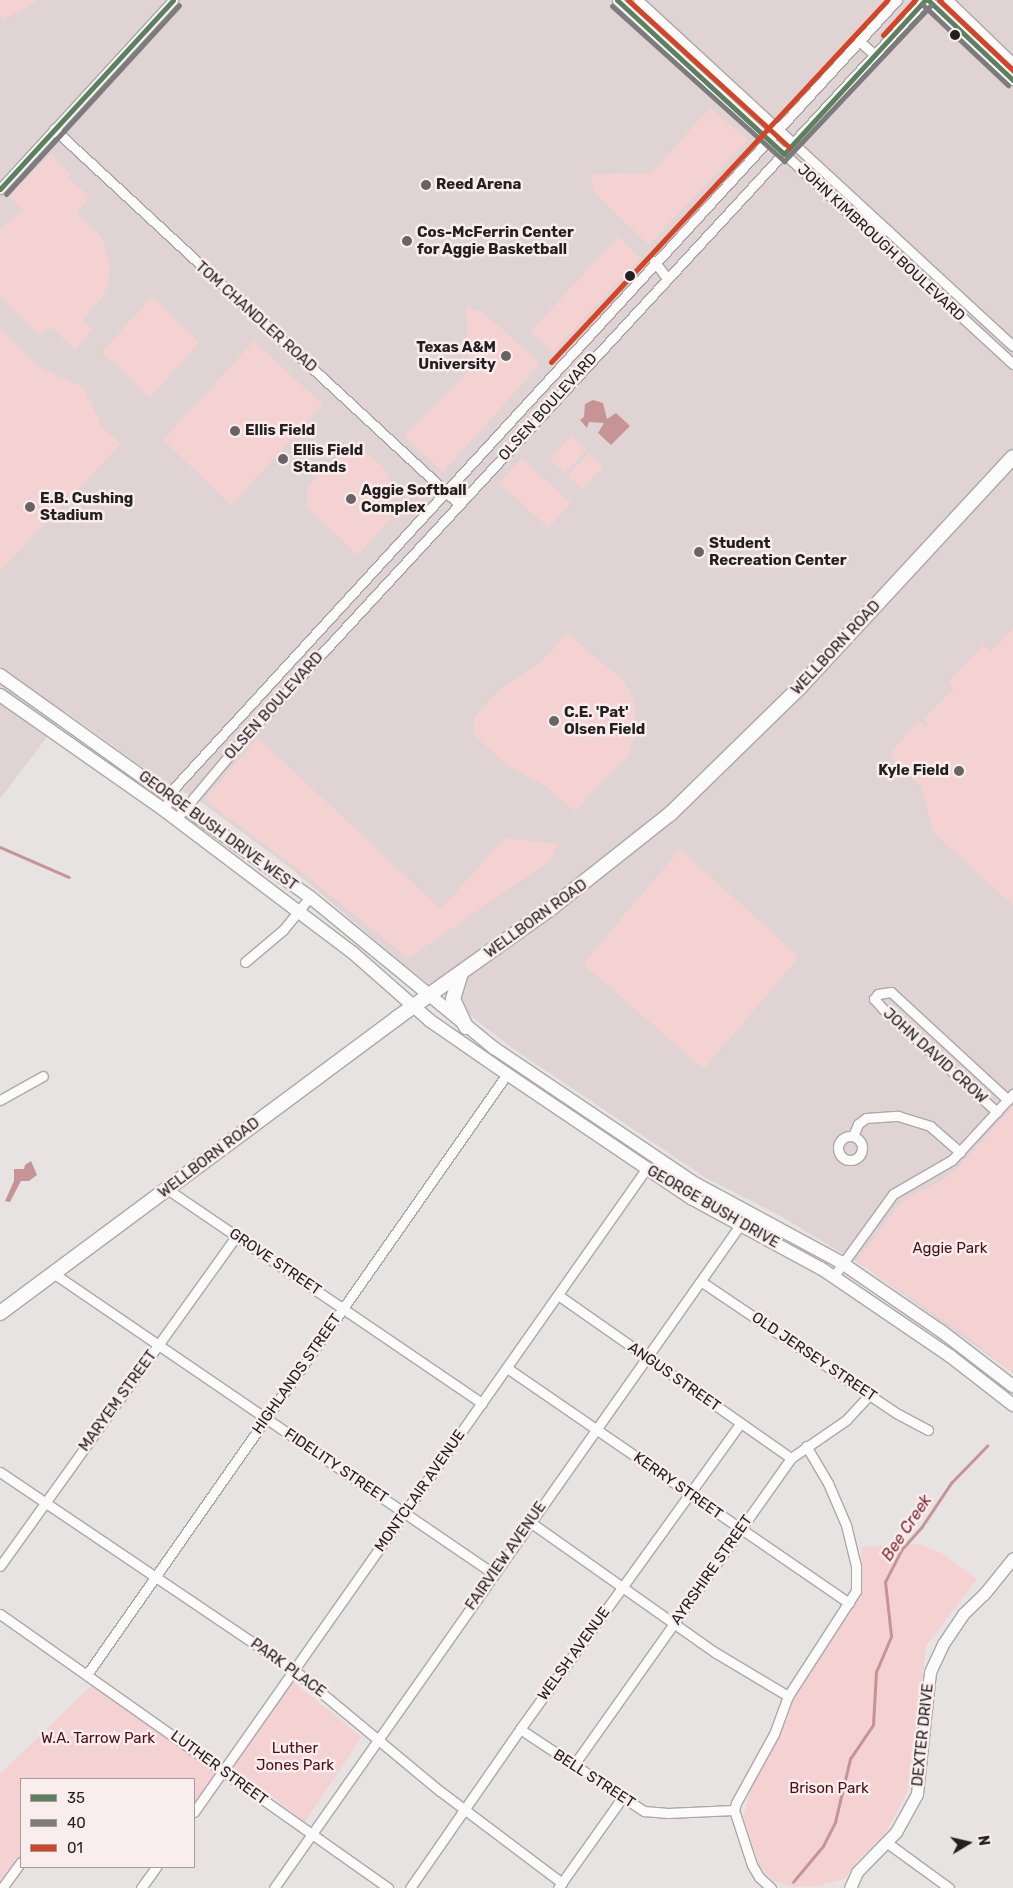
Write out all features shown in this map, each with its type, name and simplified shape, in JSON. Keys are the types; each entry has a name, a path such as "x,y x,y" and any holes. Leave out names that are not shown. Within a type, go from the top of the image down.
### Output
{"main road":[{"name":"WELLBORN ROAD","path":"0,1313 414,1006 621,856 716,772 800,686 1013,457"},
{"name":"GEORGE BUSH DRIVE WEST","path":"0,675 310,897 430,995"},
{"name":"GEORGE BUSH DRIVE WEST","path":"0,695 164,810 299,911 414,1006"},
{"path":"461,973 454,999 466,1027"},
{"name":"GEORGE BUSH DRIVE","path":"430,995 466,1027 721,1198 842,1263 941,1331 1013,1386"},
{"name":"GEORGE BUSH DRIVE","path":"414,1006 507,1074 646,1170 834,1277 950,1356 1013,1406"},
{"path":"646,1170 656,1167 712,1201 721,1198"}],"street":[{"path":"0,190 173,0"},
{"name":"JOHN KIMBROUGH BOULEVARD","path":"617,0 767,140 1013,364"},
{"name":"JOHN KIMBROUGH BOULEVARD","path":"638,0 1013,346"},
{"name":"OLSEN BOULEVARD","path":"164,810 168,796 654,260 897,0"},
{"name":"OLSEN BOULEVARD","path":"176,819 185,806 304,673 667,278 927,0 1013,80"},
{"path":"948,0 1013,63"},
{"path":"859,41 875,55"},
{"name":"TOM CHANDLER ROAD","path":"54,129 459,504"},
{"path":"851,217 859,214 877,228 890,232"},
{"path":"900,261 910,250"},
{"path":"654,260 667,278"},
{"path":"291,661 304,673"},
{"path":"245,962 263,949 310,897"},
{"name":"JOHN DAVID CROW","path":"997,1112 884,1010 874,1000 878,994 891,992 1011,1097"},
{"name":"HIGHLANDS STREET","path":"88,1673 507,1074"},
{"path":"0,1100 43,1076"},
{"path":"834,1277 842,1263 894,1194 938,1170 960,1152 1011,1097"},
{"path":"853,1136 858,1124 866,1118 898,1116 930,1126 960,1152"},
{"name":"MONTCLAIR AVENUE","path":"195,1811 646,1170"},
{"name":"GROVE STREET","path":"167,1189 482,1403"},
{"name":"FAIRVIEW AVENUE","path":"274,1888 594,1428 702,1282 740,1225"},
{"name":"MARYEM STREET","path":"0,1566 236,1236"},
{"name":"FIDELITY STREET","path":"53,1273 494,1574"},
{"name":"OLD JERSEY STREET","path":"702,1282 870,1394 928,1430"},
{"name":"ANGUS STREET","path":"558,1295 791,1458"},
{"name":"KERRY STREET","path":"506,1368 849,1603"},
{"name":"AYRSHIRE STREET","path":"573,1766 791,1458 846,1420 870,1394"},
{"name":"WELSH AVENUE","path":"410,1888 466,1810 520,1729 741,1423"},
{"path":"771,1888 759,1877 752,1865 734,1810 774,1734 788,1696 856,1591 854,1548 828,1482 806,1446"},
{"name":"PARK PLACE","path":"0,1472 294,1670 379,1737 560,1886"},
{"path":"530,1522 674,1623 788,1696"},
{"name":"DEXTER DRIVE","path":"850,1888 857,1872 896,1832 917,1794 930,1672 962,1614 984,1594 1013,1558"},
{"name":"LUTHER STREET","path":"0,1614 88,1673 388,1888"},
{"name":"BELL STREET","path":"520,1729 573,1766 644,1811 734,1810"},
{"path":"560,1886 622,1798"},
{"path":"886,1842 949,1888"},
{"path":"2,1888 20,1863"},
{"path":"141,1888 155,1868"}],"shaded area":[{"name":"Texas A&M University","path":"0,0 1013,0 1013,1373 865,1267 777,1214 706,1178 515,1050 402,963 292,869 200,801 158,778 66,712 0,799"},
{"path":"593,400 603,403 607,419 616,413 630,426 611,445 598,433 604,423 589,422 587,428 580,420 584,417 585,404"},
{"path":"31,1161 37,1175 29,1181 21,1181 10,1202 5,1201 14,1181 14,1169 24,1169 25,1165"}],"green space":[{"path":"0,0 38,0 4,20 0,14"},
{"path":"710,108 748,140 649,245 594,192 590,174 651,173"},
{"path":"50,154 71,175 68,178 90,197 76,213 101,236 110,264 108,285 102,298 82,320 92,329 75,350 51,327 41,336 0,297 0,230 22,209 9,196"},
{"path":"618,237 640,258 552,353 531,331"},
{"path":"152,297 199,342 150,398 102,352"},
{"path":"466,307 484,313 540,364 443,472 404,436 469,370"},
{"name":"E.B. Cushing Stadium","path":"0,329 40,368 83,387 102,427 121,444 0,571"},
{"name":"Ellis Field","path":"254,341 323,405 231,505 163,440"},
{"path":"571,436 586,450 565,473 550,459"},
{"name":"Aggie Softball Complex","path":"353,439 383,467 395,493 390,519 358,555 307,507 307,488"},
{"path":"589,453 603,466 582,489 568,476"},
{"path":"522,458 571,503 549,528 499,483"},
{"name":"Kyle Field","path":"1013,628 1013,905 934,833 921,787 889,755 919,720 926,727 929,725 924,719 954,689 949,681 983,645 991,652"},
{"name":"C.E. 'Pat' Olsen Field","path":"567,633 624,681 634,701 636,733 627,757 575,811 546,786 508,766 476,737 473,730 474,719 484,706 504,686 541,663"},
{"path":"258,738 441,909 505,838 558,844 549,862 408,958 291,864 204,800"},
{"path":"680,849 799,957 704,1069 583,964"},
{"name":"Aggie Park","path":"1013,1106 1013,1373 972,1340 857,1261 905,1199 939,1182 959,1166"},
{"name":"Brison Park","path":"918,1544 942,1553 977,1579 926,1646 910,1786 885,1834 857,1861 845,1879 818,1886 793,1887 774,1881 760,1867 743,1817 753,1783 788,1717 792,1701 861,1595 862,1547"},
{"name":"Luther Jones Park","path":"292,1681 362,1737 305,1822 233,1767"},
{"name":"W.A. Tarrow Park","path":"92,1685 223,1771 195,1811 195,1778 20,1778 20,1866 0,1888 0,1774"}],"waterway":[{"path":"0,847 69,877"},
{"name":"Bee Creek","path":"793,1882 823,1846 835,1822 850,1759 873,1725 876,1672 891,1636 885,1582 901,1550 921,1528 951,1483 987,1446"}],"transit line":[{"name":"35","path":"0,189 173,0"},
{"name":"35","path":"617,0 784,154 925,0"},
{"name":"01","path":"628,0 789,147"},
{"name":"01","path":"551,362 887,0"},
{"name":"01","path":"883,35 915,0"},
{"name":"35","path":"928,0 1013,80"},
{"name":"01","path":"939,0 1013,70"},
{"name":"40","path":"6,194 179,5"},
{"name":"40","path":"923,5 1008,85"},
{"name":"40","path":"612,6 784,161 931,5"}],"place":[{"name":"Reed Arena","path":"426,185"},
{"name":"Cos-McFerrin Center for Aggie Basketball","path":"407,241"},
{"name":"Texas A&M University","path":"506,356"},
{"name":"Ellis Field","path":"235,431"},
{"name":"Ellis Field Stands","path":"283,459"},
{"name":"Aggie Softball Complex","path":"351,499"},
{"name":"E.B. Cushing Stadium","path":"30,507"},
{"name":"Student Recreation Center","path":"699,552"},
{"name":"C.E. 'Pat' Olsen Field","path":"554,721"},
{"name":"Kyle Field","path":"959,771"}]}
